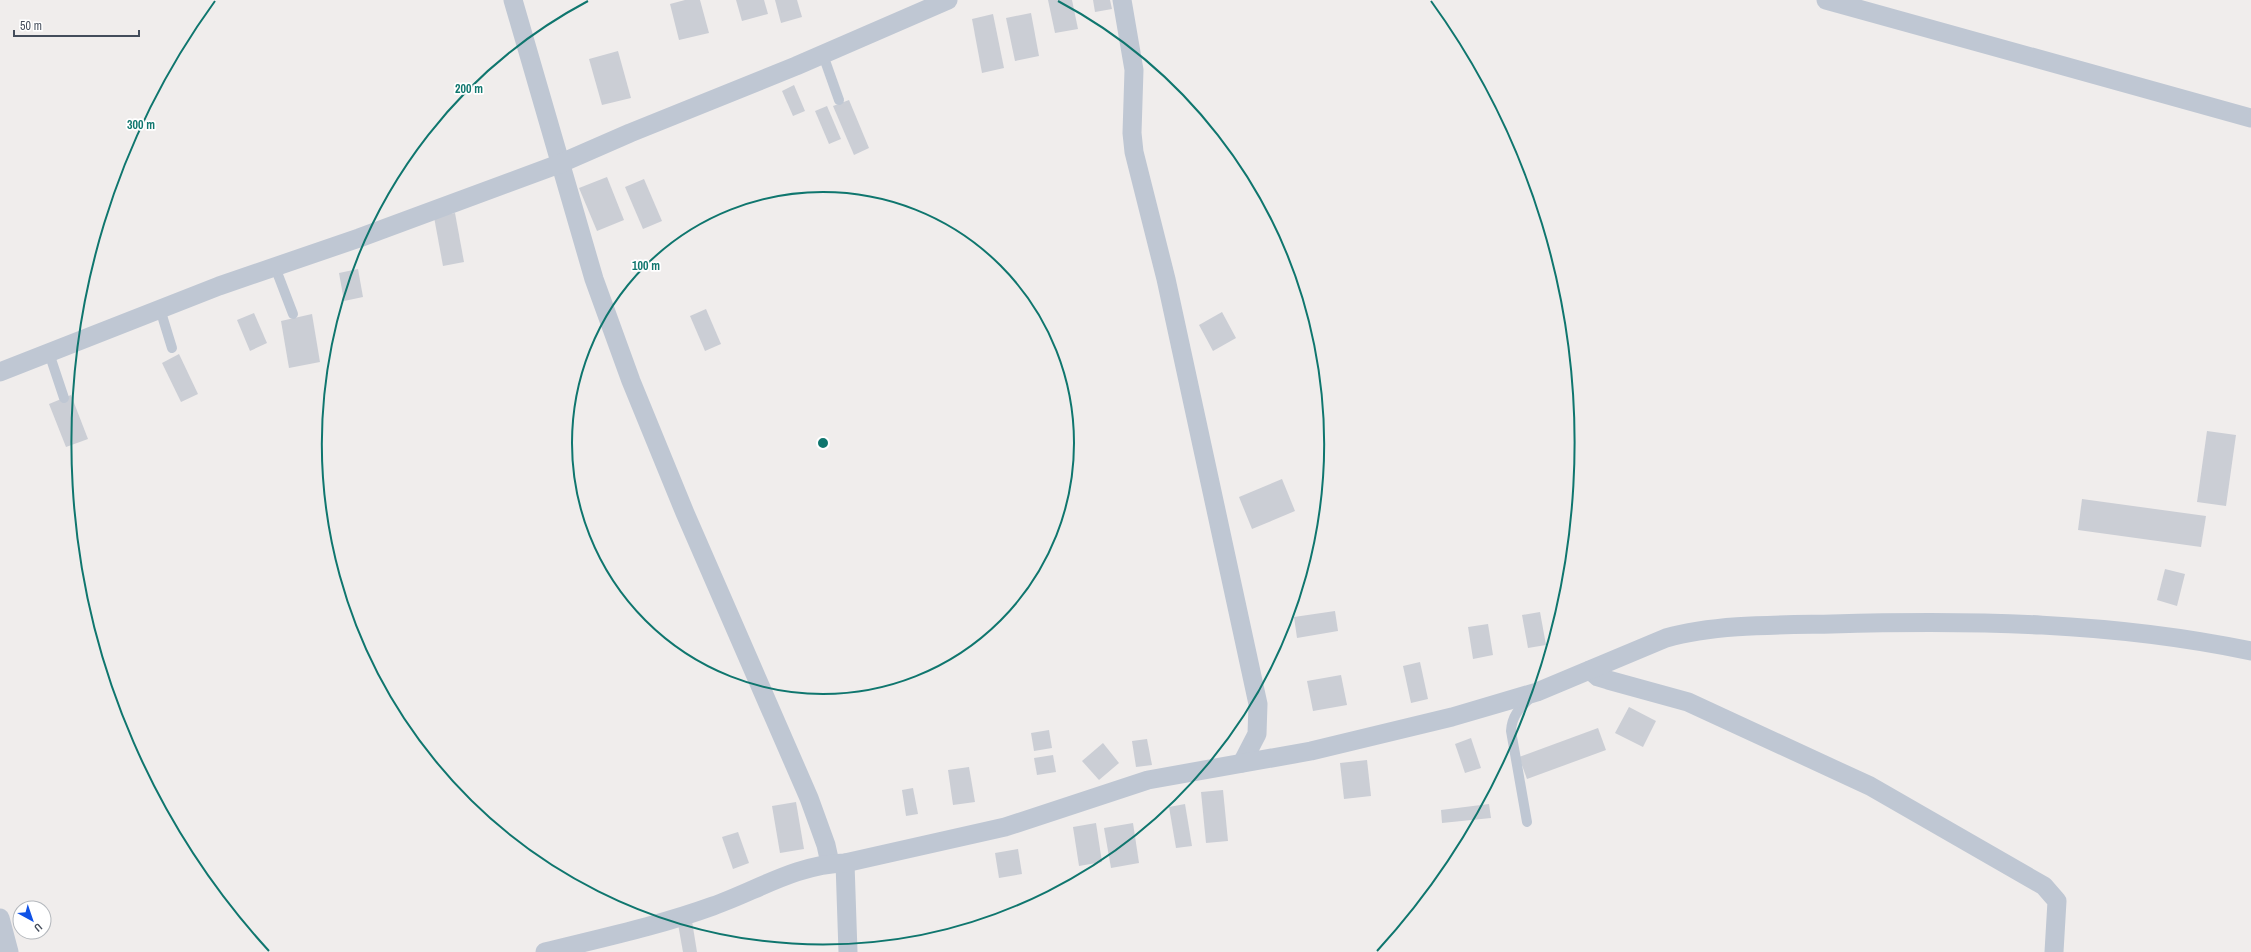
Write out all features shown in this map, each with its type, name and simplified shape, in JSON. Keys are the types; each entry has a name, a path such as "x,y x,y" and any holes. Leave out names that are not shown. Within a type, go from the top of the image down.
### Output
{"street":[{"path":"513,0 559,164 594,279 632,381 737,636 809,798 826,845 837,863 848,952"},
{"path":"0,372 219,286 559,164 823,55 948,0"},
{"path":"1122,0 1134,70 1132,133 1134,152 1166,279 1258,704 1258,734 1242,763"},
{"path":"1826,0 2251,118"},
{"path":"545,952 660,924 714,906 783,876 1005,827 1148,780 1311,751 1368,739 1468,712 1537,692 1682,634 1703,630 1804,624 1910,622 2026,624 2116,630 2216,644 2251,651"},
{"path":"1590,670 1598,677 1688,702 1795,750 1870,786 2020,871 2044,886 2057,901 2054,952"},
{"path":"0,918 9,952"}],"lane":[{"path":"823,55 839,100"},
{"path":"275,267 293,314"},
{"path":"160,309 172,348"},
{"path":"49,352 64,398"},
{"path":"1527,822 1511,731 1512,720 1518,710 1537,692"}],"building":[{"path":"685,0 700,0 709,33 679,40 670,4"},
{"path":"736,0 764,0 768,14 742,21"},
{"path":"775,0 797,0 802,17 781,23"},
{"path":"1048,0 1072,0 1078,29 1055,33"},
{"path":"1093,0 1110,0 1112,9 1095,12"},
{"path":"1031,13 1039,56 1015,61 1006,18"},
{"path":"993,14 1004,68 982,73 972,19"},
{"path":"618,51 631,98 602,105 589,59"},
{"path":"794,85 805,111 793,116 782,91"},
{"path":"849,100 869,148 854,155 833,106"},
{"path":"827,106 841,139 829,144 815,111"},
{"path":"607,177 624,220 597,231 579,188"},
{"path":"644,179 662,221 643,229 625,187"},
{"path":"455,213 464,262 443,266 434,217"},
{"path":"358,269 363,297 344,301 339,273"},
{"path":"706,309 721,344 705,351 690,316"},
{"path":"1222,312 1236,338 1213,351 1199,325"},
{"path":"254,313 267,343 250,351 237,320"},
{"path":"312,314 320,362 289,368 281,321"},
{"path":"179,354 198,394 181,402 162,363"},
{"path":"71,395 88,439 66,447 49,404"},
{"path":"2207,431 2236,435 2226,506 2197,502"},
{"path":"1282,479 1295,511 1252,529 1239,497"},
{"path":"2082,499 2206,516 2201,547 2078,530"},
{"path":"2165,569 2185,574 2177,606 2157,600"},
{"path":"1335,611 1338,631 1297,638 1294,617"},
{"path":"1540,612 1546,645 1528,648 1522,615"},
{"path":"1488,624 1493,655 1473,659 1468,627"},
{"path":"1420,662 1428,699 1411,703 1403,666"},
{"path":"1341,675 1347,705 1313,711 1307,681"},
{"path":"1629,707 1656,721 1643,747 1615,733"},
{"path":"1598,728 1606,750 1527,779 1519,757"},
{"path":"1049,730 1052,748 1034,751 1031,733"},
{"path":"1471,738 1481,768 1465,773 1455,744"},
{"path":"1147,739 1152,765 1136,767 1132,741"},
{"path":"1103,743 1119,763 1099,780 1082,761"},
{"path":"1053,755 1056,772 1037,775 1034,758"},
{"path":"1367,760 1371,796 1344,799 1340,763"},
{"path":"969,767 975,802 953,805 948,770"},
{"path":"913,788 918,814 906,816 902,790"},
{"path":"1223,790 1228,841 1206,843 1201,792"},
{"path":"796,802 804,849 780,853 772,806"},
{"path":"1185,804 1192,846 1176,848 1169,807"},
{"path":"1489,804 1491,818 1442,823 1441,810"},
{"path":"1096,823 1102,862 1079,866 1073,827"},
{"path":"1133,823 1139,863 1111,868 1104,828"},
{"path":"738,832 749,863 733,869 722,837"},
{"path":"1018,849 1022,874 999,878 995,853"},
{"path":"692,921 697,952 683,952 678,924"}]}
